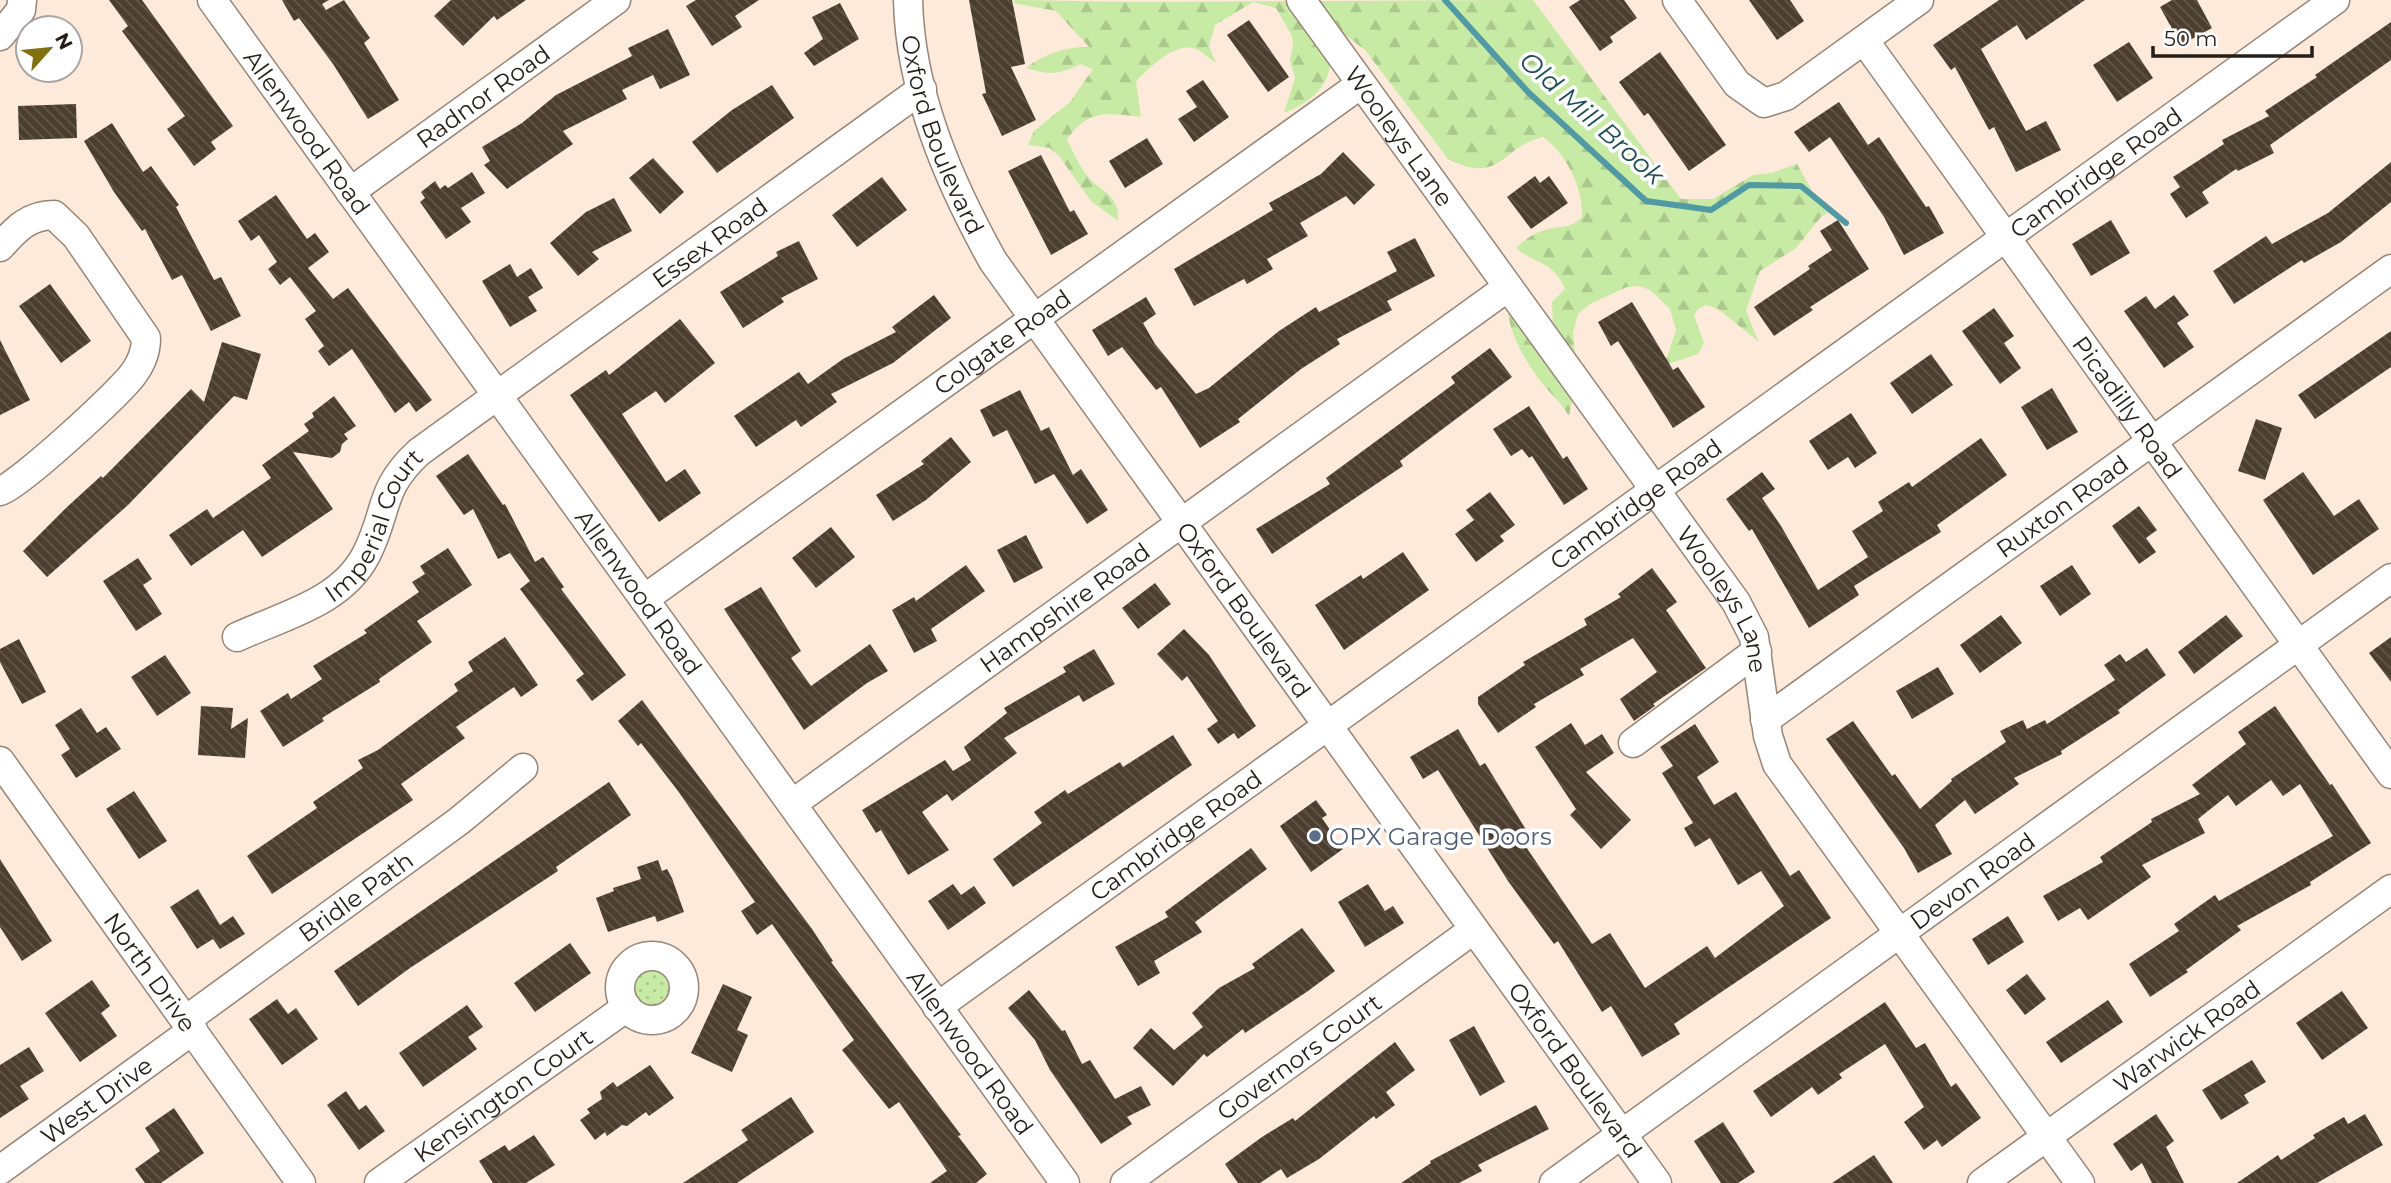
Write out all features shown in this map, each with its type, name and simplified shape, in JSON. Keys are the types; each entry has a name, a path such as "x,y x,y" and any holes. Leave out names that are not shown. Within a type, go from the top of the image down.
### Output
{"street":[{"path":"0,36 21,10 22,0"},
{"name":"Allenwood Road","path":"212,0 1065,1183"},
{"name":"Radnor Road","path":"350,192 616,0"},
{"name":"Oxford Boulevard","path":"908,0 922,89 937,142 963,207 993,261 1657,1183"},
{"name":"Wooleys Lane","path":"1301,0 1736,602 1757,651 1765,720 1777,764 2080,1183"},
{"path":"1677,0 1737,84 1764,103 1786,96 1919,0"},
{"name":"Cambridge Road","path":"937,1007 2335,0"},
{"name":"Picadilly Road","path":"1864,40 2391,774"},
{"name":"Colgate Road","path":"644,600 1361,84"},
{"name":"Essex Road","path":"497,396 922,89"},
{"path":"0,247 18,226 40,215 54,215 76,236 98,265 146,338 146,352 133,375 76,431 0,491"},
{"name":"Ruxton Road","path":"1765,720 2391,269"},
{"name":"Hampshire Road","path":"792,804 1508,287"},
{"name":"Imperial Court","path":"237,637 294,615 341,587 365,557 376,532 387,491 399,471 497,396"},
{"name":"Devon Road","path":"1554,1183 2391,578"},
{"path":"1633,743 1757,651"},
{"name":"North Drive","path":"0,761 302,1183"},
{"name":"Bridle Path","path":"189,1025 459,821 523,768"},
{"name":"Warwick Road","path":"1982,1183 2391,888"},
{"name":"Governors Court","path":"1125,1183 1473,930"},
{"name":"Kensington Court","path":"379,1183 627,1007"},
{"name":"West Drive","path":"0,1170 189,1025"}],"green space":[{"path":"1015,0 1533,0 1681,199 1713,199 1753,175 1771,173 1797,164 1816,198 1831,210 1821,217 1796,248 1760,271 1746,310 1758,341 1718,309 1706,305 1698,309 1694,316 1704,343 1698,354 1656,368 1666,360 1676,330 1670,309 1650,290 1639,286 1627,287 1590,304 1578,314 1573,332 1577,375 1569,416 1524,357 1512,331 1508,313 1508,305 1553,326 1552,302 1565,289 1555,273 1516,248 1537,233 1569,226 1582,217 1580,195 1572,172 1552,144 1543,137 1518,148 1490,167 1466,166 1448,159 1365,50 1334,26 1332,56 1326,80 1311,98 1284,113 1295,78 1290,60 1292,36 1276,8 1253,2 1215,25 1209,46 1216,63 1200,51 1190,48 1181,48 1164,56 1136,81 1141,117 1099,115 1082,123 1067,140 1086,174 1116,205 1118,221 1091,201 1059,156 1050,148 1028,145 1034,131 1070,102 1093,69 1080,64 1054,73 1026,68 1056,52 1089,47 1056,11 1014,3"},
{"path":"652,956 670,962 678,970 684,988 678,1006 670,1014 652,1020 634,1014 626,1006 620,988 626,970 634,962"}],"building":[{"path":"109,0 142,0 233,126 211,142 216,149 194,166 167,129 185,116 122,31 128,26"},
{"path":"282,0 329,0 322,4 326,10 344,0 370,38 364,43 399,100 368,119 333,64 299,18 294,21"},
{"path":"451,0 526,0 497,20 494,16 463,46 434,16"},
{"path":"696,0 759,0 735,16 742,27 712,46 686,6"},
{"path":"969,0 1012,0 1025,64 1011,67 1036,120 1002,136 982,94 986,93"},
{"path":"1580,0 1624,0 1637,18 1610,37 1613,42 1600,51 1569,7"},
{"path":"1749,0 1790,0 1804,21 1777,40"},
{"path":"1999,0 2085,0 2026,40 2017,25 1981,49 2026,131 2046,121 2061,150 2016,172 1994,127 1989,130 1955,67 1951,70 1933,45"},
{"path":"2172,0 2197,0 2212,28 2181,45 2160,7"},
{"path":"840,3 859,39 814,66 804,53 823,39 812,17"},
{"path":"1249,20 1289,77 1268,92 1227,35"},
{"path":"2391,22 2391,60 2270,145 2274,153 2238,171 2236,169 2202,192 2209,203 2186,218 2170,194 2180,187 2173,177 2224,144 2222,140 2269,116 2265,111 2317,77 2315,75"},
{"path":"668,29 690,75 660,89 653,75 622,90 627,99 563,131 573,144 507,189 484,165 490,161 482,147 522,123 556,95 632,56 628,48"},
{"path":"2129,42 2153,78 2117,102 2093,65"},
{"path":"1660,52 1726,145 1689,171 1648,113 1644,116 1619,82"},
{"path":"1203,80 1229,117 1194,142 1178,119 1197,107 1186,91"},
{"path":"772,85 794,118 717,173 692,142 732,110"},
{"path":"1839,102 1868,145 1879,137 1926,207 1929,206 1944,233 1904,255 1884,217 1830,137 1809,152 1794,132"},
{"path":"76,104 77,138 19,140 18,106"},
{"path":"112,123 143,172 151,166 179,205 176,207 214,280 221,277 241,316 211,331 182,275 172,280 145,229 142,231 114,192 84,141"},
{"path":"1147,138 1163,164 1125,188 1109,161"},
{"path":"1343,152 1375,185 1354,205 1346,196 1300,223 1308,236 1267,259 1273,269 1247,284 1244,279 1194,306 1174,269 1273,210 1269,203 1321,174"},
{"path":"1041,155 1070,212 1074,210 1088,234 1051,255 1008,171"},
{"path":"653,158 684,192 660,214 629,178"},
{"path":"2391,162 2391,202 2341,242 2304,263 2302,260 2234,304 2213,271 2266,236 2272,244 2328,213"},
{"path":"472,172 485,193 461,208 471,222 446,239 420,202 425,198 421,192 435,181 440,189 445,185 448,188"},
{"path":"1535,176 1540,183 1549,176 1568,203 1531,229 1507,197"},
{"path":"882,177 907,210 857,247 832,215"},
{"path":"276,195 307,239 315,233 329,252 308,268 333,299 348,288 432,400 416,412 409,402 395,413 352,349 329,366 318,351 324,346 305,319 316,311 290,277 280,285 268,269 277,262 259,235 251,241 238,221"},
{"path":"614,198 632,231 592,252 599,259 578,276 550,243 586,212"},
{"path":"1838,220 1869,269 1810,307 1813,310 1774,336 1754,307 1810,269 1808,266 1832,250 1820,231"},
{"path":"2111,220 2130,253 2091,276 2072,244"},
{"path":"1415,238 1435,276 1387,301 1392,310 1337,339 1340,344 1301,369 1238,419 1240,422 1200,448 1161,387 1156,390 1122,347 1108,356 1092,330 1146,297 1156,314 1143,323 1155,344 1196,394 1209,388 1279,331 1316,307 1319,312 1397,271 1387,252"},
{"path":"799,241 818,279 781,298 784,302 743,328 720,292 778,256 776,252"},
{"path":"510,264 517,277 531,268 543,288 528,297 537,311 510,327 482,281"},
{"path":"50,284 91,341 61,363 19,306"},
{"path":"934,295 951,318 893,363 831,394 837,402 801,427 796,420 756,447 734,416 799,372 808,384 843,359 896,332 892,327"},
{"path":"2174,295 2189,315 2177,323 2194,347 2164,368 2124,311 2146,296 2155,309"},
{"path":"1632,302 1673,370 1678,367 1705,407 1673,428 1618,341 1611,346 1598,322"},
{"path":"1994,308 2014,336 2004,343 2021,368 2000,384 1962,331"},
{"path":"680,319 715,363 665,403 656,391 622,414 666,482 685,469 701,493 659,522 570,395 606,370 609,375"},
{"path":"2391,331 2391,367 2315,419 2298,395"},
{"path":"0,340 30,400 0,415"},
{"path":"222,342 261,354 247,400 234,396 128,505 47,577 23,551 67,507 101,476 103,478 191,389 204,402"},
{"path":"1490,348 1512,377 1400,461 1403,466 1272,554 1256,529 1330,484 1326,478 1455,383 1451,377"},
{"path":"1931,354 1953,385 1912,414 1890,383"},
{"path":"2052,388 2078,432 2047,450 2021,407"},
{"path":"1020,390 1041,431 1049,427 1073,475 1081,469 1108,510 1087,524 1054,474 1035,484 1007,430 993,437 980,410"},
{"path":"334,396 356,426 344,434 348,439 342,444 340,452 332,458 293,452 333,509 262,557 243,530 191,566 169,535 207,509 213,518 271,478 262,465 309,431 304,424 314,417 312,413"},
{"path":"1529,406 1563,459 1567,456 1588,489 1564,505 1532,456 1529,458 1522,449 1511,456 1493,429"},
{"path":"1851,413 1877,453 1855,468 1848,457 1828,470 1809,441"},
{"path":"2256,419 2282,428 2265,480 2238,471"},
{"path":"951,437 971,462 926,500 893,521 876,495 924,464 921,461"},
{"path":"1981,438 2007,475 1937,525 1941,532 1854,586 1859,595 1809,628 1752,529 1749,531 1726,499 1762,472 1775,489 1762,498 1818,590 1868,557 1852,531 1883,511 1878,502 1909,482 1912,487"},
{"path":"468,454 503,505 505,504 535,562 543,557 564,587 561,589 626,675 592,701 576,680 584,674 520,589 530,581 510,553 498,559 473,509 464,515 436,476"},
{"path":"2303,472 2334,516 2359,499 2379,529 2313,575 2263,500"},
{"path":"1490,492 1515,525 1500,536 1504,541 1476,562 1455,534 1474,520 1466,510"},
{"path":"2139,506 2157,530 2146,538 2156,552 2139,564 2112,526"},
{"path":"831,527 855,557 816,588 792,558"},
{"path":"1026,535 1043,568 1014,583 997,550"},
{"path":"448,548 472,585 417,621 432,642 379,679 380,682 322,718 324,721 283,747 260,711 288,693 291,699 322,679 313,666 367,633 364,630 419,592 412,582 425,574 420,566"},
{"path":"1403,552 1429,590 1344,650 1315,605 1361,575 1363,579"},
{"path":"138,558 152,579 143,585 162,614 136,631 103,581"},
{"path":"966,565 985,591 931,629 937,641 914,653 892,610 914,597 916,601"},
{"path":"2072,565 2091,594 2060,616 2040,586"},
{"path":"1652,568 1677,602 1666,610 1706,668 1653,704 1655,706 1634,721 1620,699 1657,672 1633,638 1580,669 1584,675 1534,704 1536,707 1498,733 1478,704 1478,697 1525,665 1523,662 1587,625 1584,619 1621,597 1618,594"},
{"path":"1155,583 1171,604 1138,629 1122,608"},
{"path":"761,587 801,651 791,658 811,686 870,644 888,671 867,683 804,730 724,609"},
{"path":"2001,615 2022,643 1980,673 1960,645"},
{"path":"2226,615 2243,636 2194,674 2178,652"},
{"path":"1184,629 1209,655 1256,726 1238,739 1234,733 1218,744 1207,729 1218,721 1187,676 1182,681 1157,654"},
{"path":"505,637 538,685 521,697 514,687 456,727 465,738 401,784 413,800 272,894 247,856 317,808 313,802 363,768 358,760 378,750 458,691 454,684 473,671 468,662"},
{"path":"2391,637 2391,682 2369,653"},
{"path":"19,639 46,692 22,704 0,662 0,649"},
{"path":"2147,648 2166,675 2118,710 2120,713 2061,751 2062,754 2014,778 2019,784 1975,814 1965,800 1935,825 1952,854 1918,873 1904,848 1826,739 1853,721 1892,776 1895,774 1920,809 1952,781 1951,779 2006,742 2000,731 2023,720 2027,729 2045,720 2047,724 2115,680 2104,665 2120,654 2126,662"},
{"path":"1094,649 1115,684 1083,702 1079,695 1004,738 1017,753 952,801 947,794 922,812 949,850 908,875 881,830 876,833 862,810 945,760 953,771 971,760 964,747 1007,713 1004,708 1066,672 1063,667"},
{"path":"165,655 191,693 157,716 131,677"},
{"path":"1938,667 1954,694 1912,719 1896,691"},
{"path":"642,700 812,929 833,961 831,962 961,1135 958,1136 987,1174 976,1183 930,1183 947,1171 899,1102 889,1109 842,1050 854,1040 772,924 757,935 741,911 755,902 678,791 641,743 638,746 618,721"},
{"path":"201,706 233,708 231,729 248,718 245,758 198,755"},
{"path":"2275,706 2371,843 2310,882 2311,885 2237,926 2241,930 2186,970 2188,972 2150,997 2129,964 2179,931 2174,924 2215,895 2219,901 2333,836 2300,784 2283,796 2271,780 2236,806 2228,795 2198,819 2205,833 2142,865 2151,877 2088,920 2080,908 2058,921 2043,896 2103,862 2100,857 2152,822 2151,819 2200,794 2192,785 2246,744 2238,732"},
{"path":"81,708 97,733 106,727 121,749 76,778 61,755 70,749 55,725"},
{"path":"1571,723 1585,745 1602,734 1614,753 1586,772 1631,820 1601,849 1570,815 1576,809 1535,747"},
{"path":"1695,724 1719,762 1697,777 1714,805 1736,792 1790,876 1799,870 1831,918 1674,1024 1680,1034 1642,1057 1611,1006 1602,1012 1558,941 1554,944 1508,881 1438,770 1423,779 1410,757 1458,729 1480,766 1485,763 1528,833 1520,838 1592,944 1610,933 1645,988 1707,946 1715,958 1784,906 1761,871 1738,885 1710,838 1695,847 1684,828 1693,823 1662,773 1673,766 1660,747"},
{"path":"1173,735 1192,765 1013,887 993,859 1042,823 1034,812 1065,790 1068,794 1120,762 1123,767"},
{"path":"609,782 631,815 556,867 558,871 410,968 358,1006 334,971"},
{"path":"134,791 167,841 139,859 106,809"},
{"path":"1316,800 1327,815 1322,818 1343,849 1311,872 1280,826"},
{"path":"1251,848 1267,869 1195,922 1202,932 1154,961 1160,973 1138,986 1115,947 1168,917 1165,912"},
{"path":"0,859 52,941 22,961 0,927"},
{"path":"658,860 662,871 667,869 672,878 684,912 657,922 655,916 608,932 596,898 614,891 613,888 641,879 637,867"},
{"path":"953,884 961,895 974,886 986,903 948,930 928,901"},
{"path":"1368,884 1385,911 1393,906 1404,923 1365,947 1338,902"},
{"path":"198,889 220,925 233,916 245,934 220,949 213,939 197,949 170,907"},
{"path":"2008,916 2024,942 1988,965 1972,939"},
{"path":"1302,928 1335,971 1308,991 1245,1033 1243,1029 1207,1057 1204,1054 1173,1086 1133,1048 1151,1028 1174,1050 1203,1027 1192,1013 1219,988 1255,968 1252,964"},
{"path":"570,943 591,973 535,1012 514,983"},
{"path":"2027,974 2046,999 2025,1015 2006,990"},
{"path":"92,980 110,1006 101,1013 117,1036 80,1062 45,1013"},
{"path":"723,984 752,997 737,1030 748,1035 732,1072 691,1053"},
{"path":"1029,990 1062,1031 1065,1030 1082,1064 1090,1060 1115,1099 1141,1086 1151,1105 1127,1117 1132,1124 1101,1144 1050,1070 1035,1040 1008,1008"},
{"path":"2342,991 2368,1028 2322,1060 2296,1023"},
{"path":"277,999 288,1014 296,1008 318,1039 282,1065 249,1019"},
{"path":"2108,1000 2123,1022 2061,1063 2046,1042"},
{"path":"1885,1002 1916,1048 1925,1043 1951,1087 1956,1083 1981,1118 1942,1147 1937,1140 1924,1150 1904,1122 1924,1107 1885,1044 1839,1074 1842,1078 1818,1095 1812,1087 1771,1117 1753,1091"},
{"path":"467,1005 483,1027 468,1037 477,1049 423,1087 399,1053"},
{"path":"1474,1026 1505,1082 1480,1096 1449,1040"},
{"path":"1395,1042 1415,1070 1386,1092 1395,1105 1376,1119 1374,1116 1319,1159 1287,1178 1281,1169 1260,1183 1238,1183 1225,1164 1262,1137 1293,1118 1295,1121"},
{"path":"29,1047 44,1071 20,1086 29,1099 0,1118 0,1065"},
{"path":"2252,1060 2266,1082 2244,1095 2249,1103 2221,1120 2202,1090"},
{"path":"650,1065 674,1098 649,1116 646,1112 627,1126 622,1125 607,1136 605,1132 595,1140 580,1120 590,1113 587,1109 602,1099 600,1092 613,1082 617,1087"},
{"path":"346,1091 359,1110 366,1105 385,1131 359,1150 327,1105"},
{"path":"791,1097 814,1132 737,1183 683,1183 748,1140 741,1130"},
{"path":"1536,1105 1549,1129 1478,1165 1482,1171 1459,1183 1401,1183 1431,1163 1430,1161"},
{"path":"174,1108 204,1153 161,1183 145,1183 135,1169 160,1151 145,1128"},
{"path":"2156,1114 2174,1141 2166,1147 2184,1183 2152,1183 2142,1163 2131,1171 2113,1144"},
{"path":"2365,1114 2383,1145 2317,1183 2237,1183 2278,1155 2281,1160 2315,1138 2313,1135 2344,1117 2348,1124"},
{"path":"1723,1122 1755,1172 1738,1183 1721,1183 1694,1141"},
{"path":"534,1135 555,1165 526,1183 493,1183 479,1161 505,1145 509,1151"},
{"path":"1874,1155 1893,1183 1832,1183"}],"waterway":[{"name":"Old Mill Brook","path":"1445,0 1528,92 1646,201 1711,210 1749,185 1801,186 1846,223"}],"place":[{"name":"OPX Garage Doors","path":"1315,836"}]}
